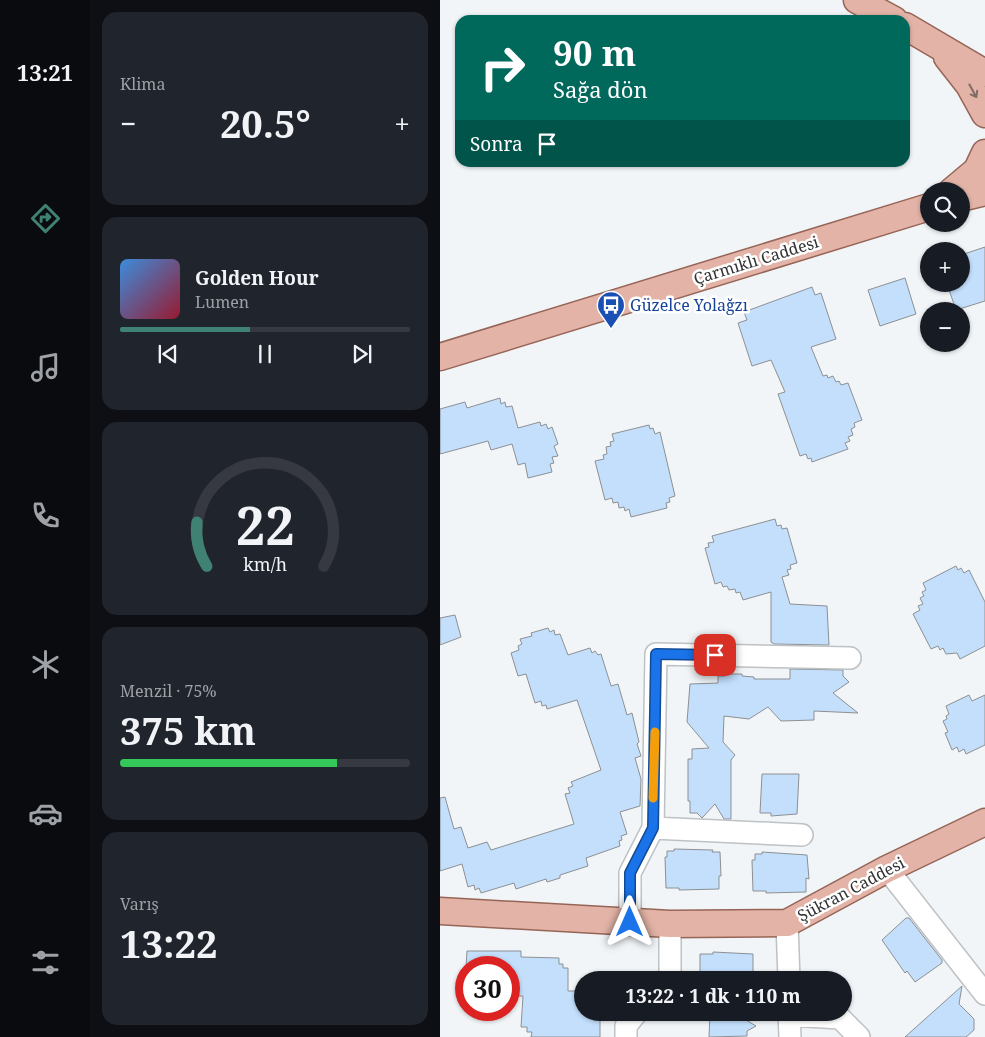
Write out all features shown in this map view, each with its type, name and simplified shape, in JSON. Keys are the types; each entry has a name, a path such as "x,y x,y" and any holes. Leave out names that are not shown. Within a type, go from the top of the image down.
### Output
{"main road":[{"path":"861,1 885,15"},
{"path":"910,29 936,42 985,73"},
{"path":"936,42 969,85 985,114"},
{"path":"963,182 977,170 985,153"},
{"path":"970,196 985,192"},
{"name":"Çarmıklı Caddesi","path":"440,357 920,210"},
{"name":"Şükran Caddesi","path":"440,911 670,924 787,923 985,822"}],"street":[{"path":"630,922 630,873 653,828 656,654 850,658"},
{"path":"653,828 802,835"},
{"path":"888,870 985,994"},
{"path":"787,923 788,971"},
{"path":"670,924 670,971"},
{"path":"626,1037 626,1026 630,1021"},
{"path":"789,1021 790,1037"},
{"path":"843,1021 859,1037"}],"building":[{"path":"985,247 985,301 970,306 970,302 953,302 950,292 970,292 970,252"},
{"path":"905,278 916,314 880,326 868,290"},
{"path":"812,287 815,295 821,293 836,339 811,347 823,376 827,375 828,378 833,376 836,382 839,381 841,385 848,383 862,420 854,423 855,427 851,429 853,435 848,437 850,441 845,443 848,449 812,462 811,458 808,459 806,454 800,456 778,394 785,392 771,360 752,366 738,323 747,320 744,312"},
{"path":"500,398 501,404 505,402 506,407 512,406 518,428 540,422 541,426 546,424 548,429 552,427 558,444 554,446 558,456 552,457 554,463 550,464 552,472 528,478 525,463 518,465 512,444 491,450 488,441 440,454 440,409 465,402 467,408"},
{"path":"649,425 650,429 653,428 655,434 660,432 675,496 669,498 670,502 666,503 667,508 631,517 629,509 625,511 624,507 619,508 618,502 613,503 612,498 605,500 595,461 604,459 603,455 607,454 606,447 611,446 610,442 614,441 612,434"},
{"path":"775,519 777,526 781,525 782,529 787,528 797,563 790,565 791,569 787,570 789,575 782,577 790,604 827,606 829,645 774,644 771,642 771,592 743,600 740,592 736,593 735,589 729,590 727,586 723,587 721,582 715,584 705,548 709,547 708,543 714,542 712,536"},
{"path":"956,566 958,570 961,568 964,573 969,570 985,602 985,646 960,659 957,653 946,654 943,648 940,650 938,646 931,649 913,614 920,610 918,606 923,604 920,598 924,596 922,592 926,590 923,583"},
{"path":"455,615 461,637 440,645 440,618"},
{"path":"548,628 550,632 554,630 555,635 560,634 568,655 590,648 592,653 595,651 598,655 601,654 611,686 618,684 627,715 632,713 639,742 637,744 641,756 635,758 641,779 640,806 620,812 627,834 621,836 620,846 586,858 588,866 560,875 560,878 547,882 546,879 516,889 514,883 481,893 479,888 475,890 474,885 468,887 462,864 440,871 440,798 445,797 454,829 461,827 468,848 487,842 491,850 574,824 565,794 570,793 568,788 573,786 571,782 601,770 577,700 547,709 546,705 542,706 541,701 535,703 526,674 518,676 511,653 519,650 518,646 522,644 520,639 532,636 531,633"},
{"path":"790,669 843,670 843,676 849,682 833,693 858,713 814,711 814,720 781,721 768,707 749,719 724,716 723,742 735,755 731,760 731,819 724,819 715,804 702,818 697,813 690,813 690,801 688,801 688,759 692,759 692,749 709,748 687,722 690,684 718,683 718,676 725,676 725,674 742,674 742,676 754,677 754,679 790,679"},
{"path":"969,695 972,701 985,695 985,745 966,754 964,749 959,752 957,747 952,750 945,733 948,732 943,721 947,719 946,716 949,714 946,706"},
{"path":"762,774 799,774 797,814 771,816 771,813 760,813"},
{"path":"674,849 713,850 712,852 720,852 721,876 719,876 719,889 679,890 679,888 666,888 665,857 667,857 667,851 674,851"},
{"path":"762,852 807,855 809,879 806,878 806,892 766,893 766,891 753,891 752,860 755,860 755,854 762,854"},
{"path":"906,918 909,918 942,960 942,963 915,982 907,971 905,973 882,940"},
{"path":"467,951 521,951 521,957 559,958 559,964 563,964 563,968 568,968 568,991 574,991 574,1021 600,1021 600,1037 531,1037 532,1032 527,1032 527,1027 521,1027 523,996 520,996 520,956 467,956"},
{"path":"713,952 753,954 753,971 700,971 700,954 713,954"},
{"path":"962,986 959,1004 974,1019 974,1030 966,1037 905,1037"},
{"path":"710,1021 748,1021 756,1026 747,1031 747,1036 709,1037"}],"slow traffic":[{"path":"653,798 655,732"}],"place":[{"name":"Güzelce Yolağzı","path":"611,329"}],"route":[{"path":"630,922 630,873 653,828 656,654 715,655"}]}
